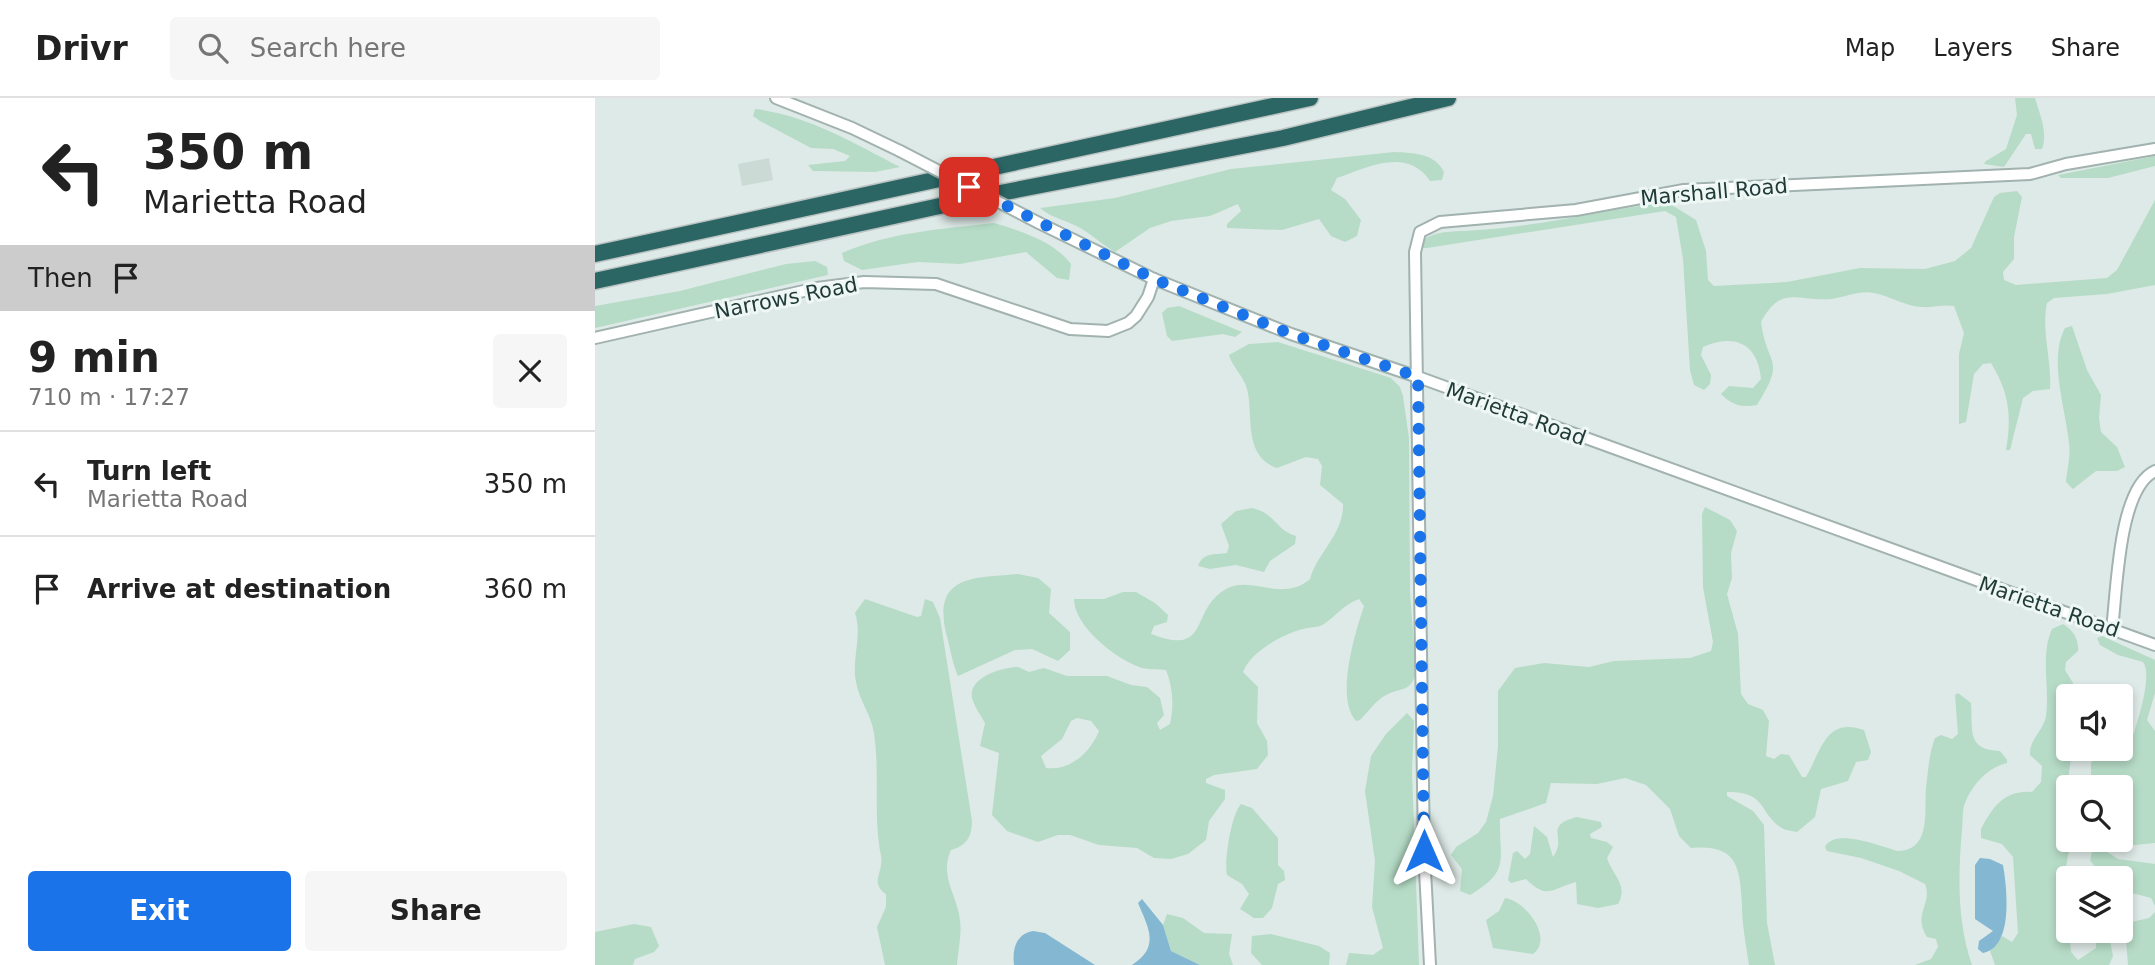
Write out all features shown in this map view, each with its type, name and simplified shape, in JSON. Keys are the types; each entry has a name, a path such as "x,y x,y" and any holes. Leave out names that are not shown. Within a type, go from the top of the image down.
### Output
{"highway":[{"path":"595,254 1310,98"},
{"path":"595,281 1008,192 1283,138 1448,98"}],"street":[{"name":"Marietta Road","path":"776,98 852,128 1154,279 1291,334 1418,377 1647,463 2155,645"},
{"name":"Marshall Road","path":"1430,965 1424,851 1416,244 1420,232 1431,224 1576,210 1684,190 2030,174 2066,164 2155,149"},
{"name":"Narrows Road","path":"595,338 817,288 881,281 948,287 1070,329 1108,331 1128,323 1136,316 1148,298 1154,279"},
{"path":"2112,629 2127,515 2134,492 2155,471"}],"shaded area":[{"path":"769,158 773,180 742,186 738,164"}],"green space":[{"path":"2015,98 2035,98 2044,130 2042,149 2035,149 2031,134 2026,134 2004,167 1984,164 2006,149 2017,115"},
{"path":"755,109 812,124 900,167 875,172 813,171 808,165 845,161 850,156 833,149 811,148 760,121 753,116"},
{"path":"1394,152 1416,154 1435,161 1444,172 1442,180 1430,181 1421,171 1399,162 1374,165 1337,178 1331,190 1345,199 1361,220 1357,236 1345,242 1331,236 1319,219 1282,230 1227,228 1227,224 1241,211 1238,204 1210,216 1171,221 1150,228 1115,252 1082,229 1040,208 1115,198 1231,169"},
{"path":"2155,156 2155,166 2108,178 2061,178 2058,175"},
{"path":"2017,191 2022,197 2014,237 2014,259 2003,272 2004,280 2016,285 2107,278 2117,270 2155,200 2155,285 2107,294 2054,298 2047,303 2045,324 2050,389 2033,391 2023,398 2010,450 2006,450 2009,415 2005,394 1991,363 1983,364 1974,374 1966,422 1959,424 1959,354 1964,333 1954,306 1916,307 1869,292 1831,299 1783,299 1768,310 1761,322 1772,363 1771,378 1757,405 1742,406 1729,401 1721,394 1729,386 1753,388 1761,379 1755,357 1743,345 1725,341 1703,347 1701,355 1711,375 1710,384 1704,390 1694,385 1690,370 1683,259 1676,217 1665,211 1427,248 1422,248 1421,242 1440,233 1526,225 1667,202 1696,220 1706,251 1708,280 1714,286 1787,282 1860,268 1925,269 1955,261 1971,248 1994,197 2000,193"},
{"path":"994,223 1026,233 1056,249 1071,264 1069,280 1057,278 1026,252 960,264 918,262 862,270 844,261 842,253 897,236"},
{"path":"815,261 827,267 828,275 595,328 595,306 680,291 786,264"},
{"path":"1179,306 1242,332 1235,337 1223,334 1172,341 1167,336 1162,313 1167,308"},
{"path":"2072,326 2087,370 2101,395 2101,432 2117,447 2125,467 2117,471 2096,471 2073,489 2066,482 2069,448 2058,369 2060,340 2065,328"},
{"path":"1278,342 1391,378 1400,387 1409,438 1410,592 1416,672 1414,679 1405,688 1382,697 1356,721 1350,711 1347,682 1352,648 1364,606 1359,599 1353,601 1322,625 1295,631 1277,640 1260,651 1247,665 1243,672 1258,687 1257,723 1267,741 1268,755 1257,769 1214,775 1206,779 1206,783 1225,790 1225,799 1209,821 1206,840 1188,854 1171,859 1154,858 1137,848 1099,845 1070,835 1058,835 1038,842 1007,831 992,815 999,753 980,746 985,723 972,698 975,684 996,671 1012,667 1029,672 1044,668 1067,676 1107,676 1131,685 1147,687 1160,698 1164,715 1157,723 1160,730 1170,724 1172,710 1166,670 1139,667 1108,649 1081,620 1074,599 1104,599 1123,592 1136,592 1155,603 1168,615 1167,622 1154,626 1151,634 1170,640 1183,640 1192,636 1214,598 1226,589 1246,585 1289,589 1310,579 1335,534 1343,504 1320,485 1322,466 1318,459 1306,457 1277,468 1266,462 1254,444 1247,389 1229,355 1249,344","holes":["1077,718 1091,721 1099,731 1085,753 1063,767 1046,768 1041,756 1062,739 1071,721"]},
{"path":"1705,507 1730,520 1737,531 1731,553 1732,578 1727,594 1738,634 1741,694 1748,704 1763,710 1769,721 1766,756 1774,759 1781,754 1789,755 1802,777 1806,777 1827,738 1841,728 1851,727 1864,730 1871,752 1868,760 1856,762 1848,781 1821,789 1815,817 1797,832 1780,827 1749,795 1727,792 1727,796 1753,811 1764,825 1767,923 1775,965 1749,965 1743,928 1740,879 1733,860 1718,850 1691,848 1679,836 1670,809 1646,785 1625,778 1597,784 1551,783 1546,803 1500,819 1501,855 1497,871 1470,895 1460,891 1462,869 1451,855 1456,847 1478,833 1486,822 1493,796 1498,746 1498,691 1515,668 1544,663 1589,667 1614,661 1690,658 1711,651 1713,642 1703,587 1702,514"},
{"path":"1252,508 1266,514 1283,530 1296,536 1295,544 1270,561 1264,572 1236,565 1210,569 1198,566 1206,556 1227,553 1229,546 1221,524 1236,511"},
{"path":"1018,574 1038,578 1051,589 1049,613 1070,632 1070,650 1058,661 1032,649 1015,650 958,676 946,633 945,600 951,590 960,583 972,579"},
{"path":"865,599 917,617 921,616 925,599 933,602 940,618 972,821 967,840 951,850 947,868 960,925 957,965 885,965 877,927 886,907 886,894 878,885 881,862 877,826 876,748 855,673 858,630 855,613"},
{"path":"2063,624 2076,639 2078,651 2066,662 2065,670 2074,684 2056,684 2056,761 2070,761 2069,775 2056,775 2056,852 2069,852 2066,866 2056,866 2056,943 2070,943 2071,952 2078,960 2096,948 2096,943 2110,943 2113,956 2109,965 1995,965 1990,951 2002,936 2012,942 2018,933 2013,857 2002,844 1981,838 1981,829 2001,801 2014,794 2032,792 2041,782 2042,766 2030,755 2030,749 2046,716 2046,661 2052,629"},
{"path":"2102,636 2155,660 2155,693 2147,720 2155,731 2155,843 2133,845 2133,775 2091,775 2092,761 2133,761 2133,734 2146,681 2143,662 2118,655 2100,645 2097,638"},
{"path":"1958,693 1971,703 1972,730 1976,742 1989,750 2000,751 2007,763 1993,768 1976,783 1963,809 1960,898 1967,949 1972,965 1915,965 1931,959 1938,947 1936,939 1927,937 1921,922 1927,898 1925,884 1899,871 1861,858 1827,851 1825,847 1830,841 1848,838 1898,851 1909,849 1916,844 1924,828 1928,769 1935,738 1941,735 1952,739 1958,734 1955,695"},
{"path":"1407,713 1414,721 1412,772 1419,965 1346,965 1349,953 1373,955 1383,948 1372,907 1375,861 1365,791 1371,756 1386,734"},
{"path":"1241,804 1252,808 1278,838 1278,865 1284,871 1285,880 1278,884 1272,908 1263,918 1254,918 1240,909 1249,894 1242,884 1227,875 1229,838"},
{"path":"1577,817 1601,822 1602,827 1590,834 1591,838 1607,842 1613,847 1607,858 1621,886 1618,904 1598,908 1577,904 1576,882 1545,891 1533,886 1526,879 1511,883 1508,880 1513,853 1517,851 1525,859 1530,854 1534,826 1547,837 1553,857 1557,850 1558,828 1567,820"},
{"path":"2092,852 2107,852 2118,859 2155,864 2155,906 2151,898 2133,893 2133,866 2094,866 2090,860"},
{"path":"1505,898 1521,906 1535,921 1540,939 1539,947 1533,954 1493,948 1486,920 1499,911"},
{"path":"2155,912 2155,965 2128,965 2126,943 2133,943 2133,922 2149,918"},
{"path":"1167,914 1183,918 1204,933 1232,934 1229,954 1233,965 1200,965 1171,951 1163,925"},
{"path":"634,924 651,927 659,946 654,952 635,959 633,965 595,965 595,932"},
{"path":"1271,934 1319,946 1330,953 1329,965 1262,965 1251,953 1252,936"}],"water":[{"path":"1980,858 2003,865 2007,901 2000,940 1993,948 1983,953 1978,949 1979,941 1993,931 1975,919 1975,865"},
{"path":"1142,899 1163,925 1171,951 1200,965 1132,965 1141,958 1149,944 1148,929 1138,903"},
{"path":"1033,931 1045,933 1095,965 1014,965 1016,943 1023,935"}],"route":[{"path":"969,187 1154,279 1291,334 1418,377 1424,851"}]}
